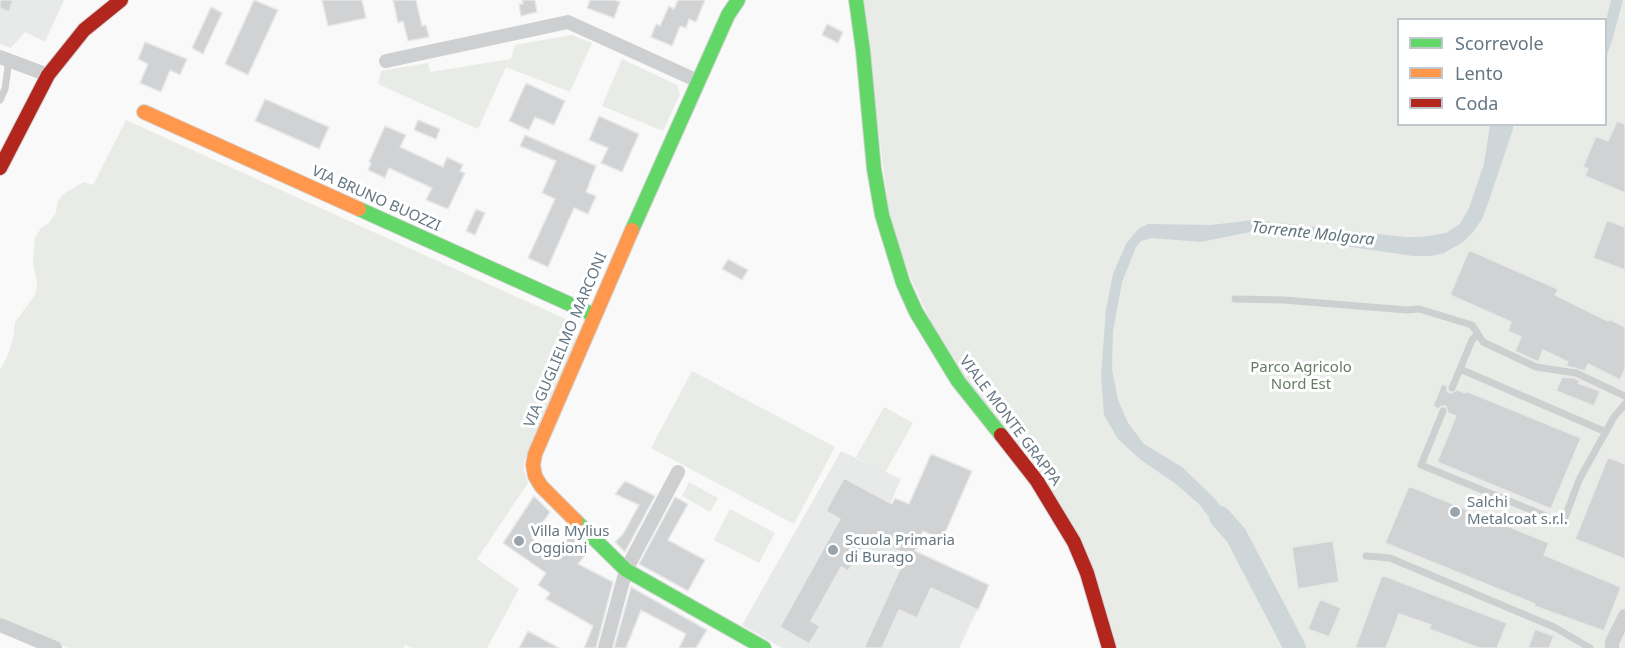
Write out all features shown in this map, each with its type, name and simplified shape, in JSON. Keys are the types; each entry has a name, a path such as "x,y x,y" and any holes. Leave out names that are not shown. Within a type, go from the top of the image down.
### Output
{"street":[{"path":"0,168 48,75 84,30 121,0"},
{"name":"VIA GUGLIELMO MARCONI","path":"738,0 728,15 594,315 532,465 541,486 626,570 764,648"},
{"name":"VIALE MONTE GRAPPA","path":"856,0 874,169 882,215 903,283 916,312 958,381 1037,481 1074,542 1087,573 1109,648"},
{"path":"386,61 568,22 699,81"},
{"path":"4,59 48,75"},
{"name":"VIA BRUNO BUOZZI","path":"144,112 594,315"},
{"path":"604,648 626,570 678,472"},
{"path":"1612,648 1612,642 1625,616"},
{"path":"0,625 55,648"}],"lane":[{"path":"0,100 5,89 4,59"},
{"path":"1235,299 1419,309 1472,325 1484,342 1536,367 1576,373 1625,396"},
{"path":"1452,388 1472,340 1478,334"},
{"path":"1460,369 1606,432"},
{"path":"1443,411 1421,465 1563,523 1579,480 1625,404"},
{"path":"1366,556 1390,558 1554,627 1590,648"}],"shaded area":[{"path":"0,0 64,0 45,42 25,32 11,48 0,44"},
{"name":"Scuola Primaria di Burago","path":"841,451 901,479 885,515 923,531 915,551 989,585 959,648 782,648 742,625"}],"green space":[{"name":"Parco Agricolo Nord Est","path":"862,0 1625,0 1625,648 1116,648 1095,579 940,342 892,237"},
{"path":"572,35 592,43 570,92 506,67 478,129 378,84 381,71 428,63 430,72 511,59 515,45"},
{"path":"622,59 677,85 680,94 663,131 602,106"},
{"path":"126,120 570,321 578,342 524,461 528,483 477,559 519,589 487,648 412,648 405,645 403,648 68,648 0,619 0,370 8,355 15,322 35,295 37,284 33,261 35,238 41,228 50,222 56,212 58,200 65,193 84,182 93,185"},
{"path":"692,371 835,447 794,524 651,448"},
{"path":"884,407 913,423 885,473 856,457"},
{"path":"689,482 718,498 710,512 682,496"},
{"path":"730,509 775,533 759,563 714,540"}],"water":[{"path":"1611,0 1623,0 1607,54 1607,18"},
{"name":"Torrente Molgora","path":"1490,126 1513,126 1482,219 1463,242 1444,253 1413,256 1250,232 1201,242 1152,238 1141,241 1136,247 1122,282 1113,331 1112,369 1118,400 1128,423 1144,444 1182,467 1216,500 1243,539 1231,545 1198,503 1176,484 1141,460 1118,439 1104,415 1101,375 1106,310 1113,274 1126,244 1138,229 1148,224 1211,225 1253,220 1405,237 1446,233 1460,224 1469,208 1484,164"}],"building":[{"path":"0,0 13,0 9,12 0,8"},
{"path":"254,0 278,10 248,75 225,64"},
{"path":"322,0 362,0 366,18 328,26"},
{"path":"393,0 416,0 422,26 426,25 429,37 408,41 403,21 398,23"},
{"path":"522,0 535,0 537,12 521,16 519,4 523,4"},
{"path":"590,0 620,2 614,18 587,8"},
{"path":"678,0 705,0 696,22 689,19 686,28 680,26 672,46 651,37 656,24 660,26 669,6 674,9"},
{"path":"211,7 222,13 203,54 192,48"},
{"path":"827,24 843,32 838,43 822,35"},
{"path":"145,42 187,59 180,75 170,70 161,92 140,83 148,64 138,59"},
{"path":"526,83 565,101 554,125 535,117 529,130 509,121"},
{"path":"265,99 329,127 319,149 255,121"},
{"path":"599,116 639,134 622,172 601,163 608,148 589,140"},
{"path":"418,120 440,129 436,139 414,130"},
{"path":"1617,121 1625,124 1625,193 1585,176 1588,169 1583,167 1596,136 1608,141"},
{"path":"385,126 406,135 400,147 443,167 447,157 463,165 460,171 465,173 448,209 426,200 432,188 389,168 385,178 368,170 371,163 369,162"},
{"path":"525,135 596,166 586,192 596,196 588,214 574,208 548,267 528,258 555,199 542,193 556,161 520,146"},
{"path":"476,209 485,213 475,235 466,231"},
{"path":"1607,220 1625,227 1625,270 1593,258"},
{"path":"1469,250 1558,289 1555,295 1625,327 1625,369 1620,380 1588,364 1585,371 1566,366 1568,362 1543,350 1538,362 1515,351 1521,337 1508,331 1511,322 1450,295"},
{"path":"728,259 748,270 742,280 722,269"},
{"path":"1562,377 1574,378 1580,381 1578,383 1600,391 1594,406 1556,391"},
{"path":"1442,384 1447,386 1447,391 1450,393 1457,390 1465,393 1466,391 1581,438 1551,509 1437,462 1456,416 1448,413 1446,406 1438,409 1433,406"},
{"path":"931,454 972,471 942,540 923,531 915,551 989,585 978,610 931,588 917,618 899,610 882,648 864,648 907,554 867,538 848,571 841,567 811,621 820,626 809,644 780,627 840,519 826,511 844,478 892,504 895,498 909,504"},
{"path":"1608,457 1625,464 1625,559 1575,539"},
{"path":"625,481 655,496 625,552 615,542 623,534 639,505 615,494"},
{"path":"1409,486 1549,543 1544,555 1621,587 1604,631 1534,606 1535,604 1385,543"},
{"path":"534,496 550,512 532,538 554,557 572,533 589,550 578,564 613,582 596,648 584,648 593,626 546,599 550,593 538,585 546,573 503,543"},
{"path":"675,497 688,504 668,540 705,560 688,591 639,564"},
{"path":"1333,541 1339,582 1298,589 1292,547"},
{"path":"1382,575 1507,623 1497,648 1479,648 1429,629 1431,625 1399,614 1386,648 1355,648"},
{"path":"631,587 707,630 696,648 679,648 686,634 641,610 626,648 614,648"},
{"path":"1320,599 1341,608 1329,637 1308,629"},
{"path":"1535,629 1554,636 1549,648 1528,648"},
{"path":"528,631 559,648 519,648"}],"waterway":[{"name":"Torrente Molgora","path":"1220,517 1236,535 1295,648"}],"traffic: fast":[{"path":"632,230 728,15 738,0"},
{"path":"856,0 874,169 882,215 903,283 916,312 958,381 1001,435"},
{"path":"359,209 594,315"},
{"path":"576,521 626,570 764,648"}],"traffic: slow":[{"path":"144,112 359,209"},
{"path":"576,521 541,486 535,476 533,465 535,454 632,230"}],"traffic: jam":[{"path":"0,168 48,75 84,30 121,0"},
{"path":"1001,435 1037,481 1074,542 1087,573 1109,648"}],"place":[{"name":"Salchi Metalcoat s.r.l.","path":"1455,512"},
{"name":"Villa Mylius Oggioni","path":"519,541"},
{"name":"Scuola Primaria di Burago","path":"833,550"}]}
